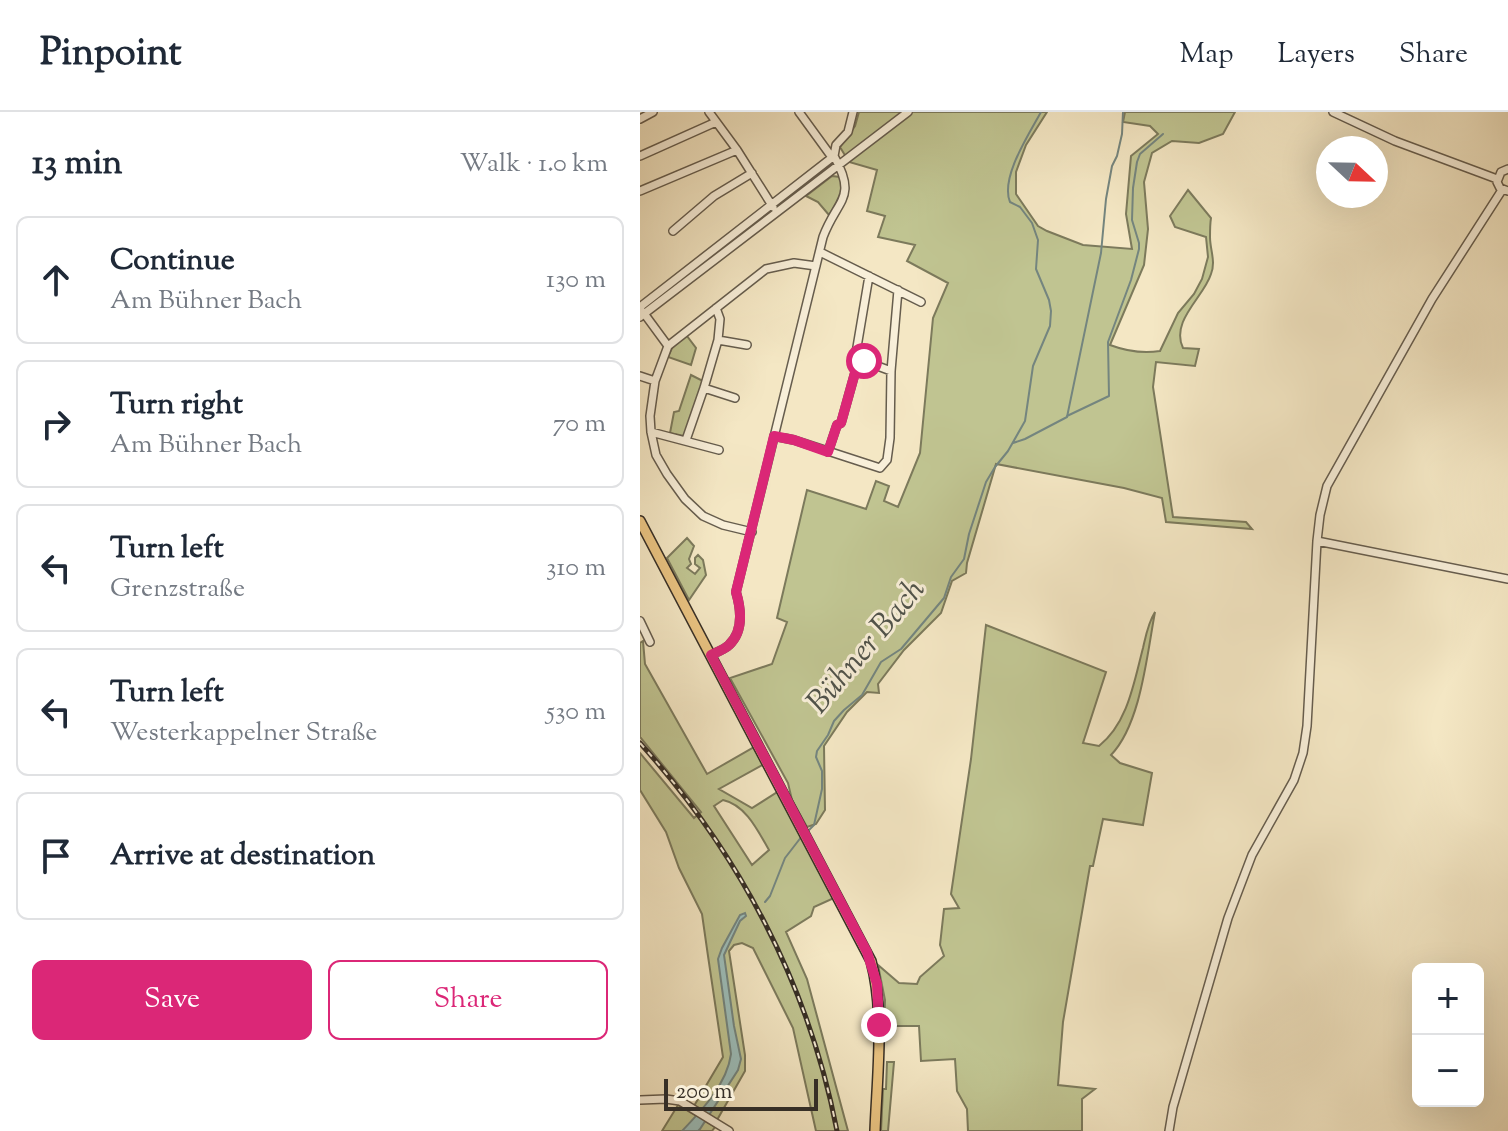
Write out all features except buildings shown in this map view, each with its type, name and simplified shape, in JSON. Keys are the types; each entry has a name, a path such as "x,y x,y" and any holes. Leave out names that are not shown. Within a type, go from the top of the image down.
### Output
{"main road":[{"path":"640,521 867,952 874,972 879,1009 875,1131"}],"street":[{"path":"640,119 653,112"},
{"path":"709,112 777,212"},
{"path":"711,655 730,644 737,633 741,617 736,592 816,266 828,225 846,192 845,181 834,156 799,112"},
{"path":"641,311 834,156 836,145 848,132 853,112"},
{"path":"641,311 908,112"},
{"path":"1333,112 1418,150 1497,179"},
{"path":"640,156 716,122"},
{"path":"640,191 737,150"},
{"path":"1169,1131 1173,1107 1228,918 1247,866 1294,780 1303,753 1317,541 1327,486 1432,299 1505,190 1498,185 1497,179 1501,172 1508,169"},
{"path":"673,231 714,196 752,173"},
{"path":"820,252 921,302"},
{"path":"752,532 703,516 685,499 656,455 650,416 655,381 668,346 766,269 794,263 816,266"},
{"path":"828,452 837,425 841,423 858,362 856,353 869,276"},
{"path":"774,436 880,468 887,460 898,290"},
{"path":"686,440 718,340 720,319 716,308"},
{"path":"641,311 668,346"},
{"path":"718,340 747,345"},
{"path":"858,362 864,361 891,371"},
{"path":"640,376 655,381"},
{"path":"704,388 735,398"},
{"path":"640,416 650,416"},
{"path":"651,432 719,450"},
{"path":"1317,541 1508,579"},
{"path":"640,621 650,642"},
{"path":"640,1100 680,1101 729,1131"}],"green space":[{"path":"859,112 1047,112 1026,145 1016,172 1016,194 1038,226 1047,231 1083,245 1132,249 1126,214 1131,156 1158,134 1150,126 1123,122 1125,112 1235,112 1223,134 1199,143 1172,141 1152,153 1144,182 1148,229 1144,265 1110,345 1134,351 1160,351 1178,313 1202,279 1208,257 1206,237 1175,227 1170,216 1188,190 1211,218 1213,265 1207,283 1181,328 1183,348 1199,349 1195,366 1156,362 1153,387 1173,517 1246,522 1252,529 1166,522 1162,498 996,464 966,573 952,581 941,613 904,650 878,684 879,693 867,692 847,712 824,746 825,810 816,824 807,827 792,800 788,783 730,678 772,664 787,622 777,618 807,490 866,509 876,481 889,486 884,501 898,507 920,453 933,318 948,283 907,261 915,245 878,237 885,216 867,211 877,170 849,162 840,147 855,126"},
{"path":"832,176 840,177 843,193 829,215 818,202 806,196"},
{"path":"687,333 696,348 691,365 668,357 672,348"},
{"path":"691,375 703,381 684,436 670,433 674,412 679,411"},
{"path":"687,538 694,546 689,559 691,564 687,568 695,574 700,568 695,564 698,555 703,560 706,575 689,600 667,558"},
{"path":"1155,612 1136,707 1121,742 1111,755 1120,763 1152,773 1143,825 1103,819 1093,866 1090,866 1063,1022 1058,1085 1095,1089 1082,1099 1082,1131 968,1131 967,1109 957,1091 955,1059 921,1061 919,1026 884,1026 885,1000 878,965 899,983 917,984 920,977 944,956 940,945 944,909 959,908 951,894 971,759 986,625 1106,672 1083,743 1099,746 1109,737 1123,714"},
{"path":"643,641 645,664 707,774 756,746 764,764 719,789 752,808 779,791 834,898 814,907 811,916 786,932 807,979 848,1131 816,1131 793,1028 753,948 742,943 734,945 729,951 745,1071 717,1120 694,1106 723,1057 702,914 679,868 666,832 640,790 640,753 694,818 701,812 640,737 640,643","holes":["723,800 750,820 769,850 752,865 714,806"]},
{"path":"887,1062 894,1062 888,1131 881,1131 883,1089 886,1089"},
{"path":"678,1105 715,1127 712,1131 662,1131"}],"water":[{"path":"745,913 724,955 741,1059 738,1070 700,1129 682,1131 712,1096 729,1065 731,1054 718,959 740,915"}],"waterway":[{"name":"Bühner Bach","path":"807,832 814,825 822,789 817,751 834,721 862,695 881,662 901,649 944,598 951,577 964,559 986,482 1025,421 1033,366 1050,326 1051,311 1036,269 1038,240 1032,223 1020,207 1010,202 1008,192 1017,156 1041,112"},
{"path":"1013,443 1067,417 1101,253 1106,199 1122,134 1123,112"},
{"path":"1067,416 1109,396 1108,342 1139,249 1132,220 1137,162 1140,154 1163,134"},
{"name":"Bühner Bach","path":"765,902 785,858 802,836"}],"railway":[{"path":"640,743 709,830 765,924 808,1024 825,1077 837,1131"}],"route":[{"path":"864,361 858,362 841,423 837,425 828,452 774,436 736,592 741,617 737,633 730,644 711,655 867,952 877,984 879,1025"}]}
